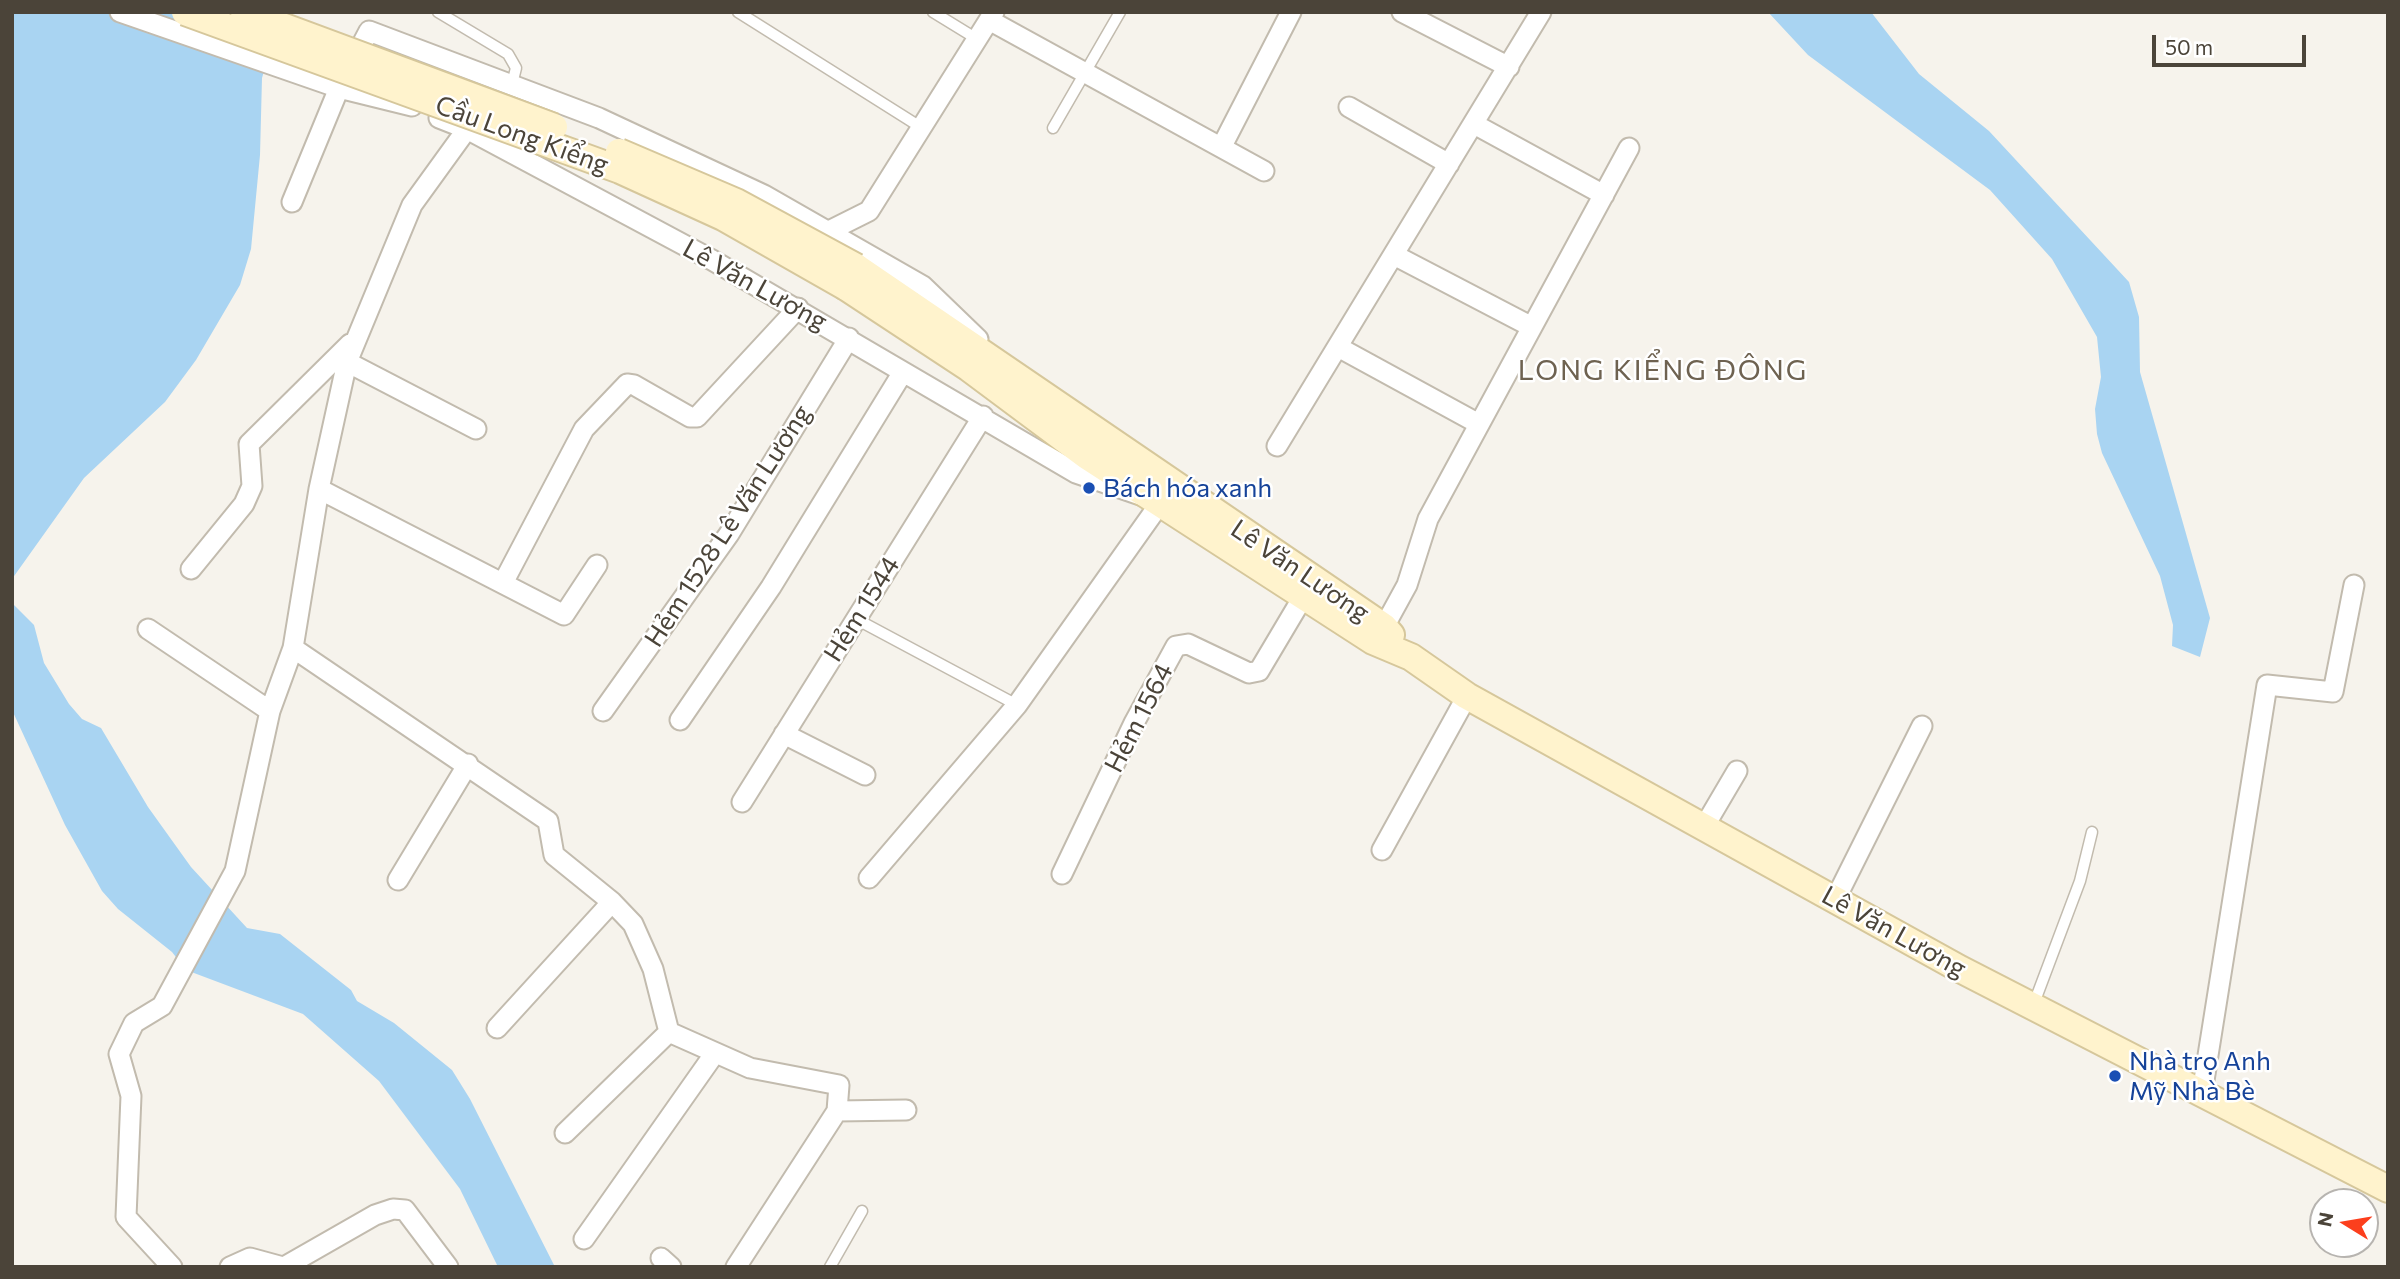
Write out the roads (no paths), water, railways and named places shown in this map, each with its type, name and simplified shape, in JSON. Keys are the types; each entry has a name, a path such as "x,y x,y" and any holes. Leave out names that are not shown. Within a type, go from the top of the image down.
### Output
{"main road":[{"name":"Cầu Long Kiểng","path":"185,12 620,170 851,277"},
{"name":"Cầu Long Kiểng","path":"244,12 673,173 736,202 851,277"},
{"name":"Lê Văn Lương","path":"851,277 1011,372 1384,627 1411,657"},
{"name":"Lê Văn Lương","path":"851,277 1087,456 1373,641 1411,657 1467,696 1706,823 2032,1006 2388,1189"}],"street":[{"name":"Lê Văn Lương","path":"120,12 339,88 406,104 467,129 798,309 1076,473 1161,502"},
{"path":"1222,146 1291,12"},
{"path":"1402,12 1509,67"},
{"path":"1277,446 1541,12"},
{"path":"829,231 869,211 991,16 1264,171"},
{"name":"Lê Văn Lương","path":"339,88 369,31 512,84 656,143 829,231 922,286 1011,372"},
{"path":"292,202 339,88"},
{"path":"1349,107 1449,164"},
{"path":"1474,124 1604,195"},
{"path":"172,1267 126,1217 131,1097 119,1054 134,1023 162,1006 235,871 271,711 293,648 319,489 347,362 412,205 467,129"},
{"path":"1384,627 1407,585 1428,519 1629,148"},
{"path":"1394,255 1532,327"},
{"path":"503,583 584,429 627,384 697,417 798,309"},
{"name":"Hẻm 1528 Lê Văn Lương","path":"603,711 729,534 849,338"},
{"path":"191,569 244,503 252,486 249,444 356,339"},
{"path":"1338,346 1479,425"},
{"path":"347,362 476,429"},
{"path":"680,720 771,587 903,372"},
{"name":"Hẻm 1544","path":"742,802 983,416"},
{"path":"319,489 564,615 597,565"},
{"path":"869,878 1017,705 1161,502"},
{"path":"2202,1093 2267,685 2333,692 2354,585"},
{"name":"Hẻm 1564","path":"1062,873 1134,723 1176,646 1188,644 1249,673 1259,671 1303,597"},
{"path":"148,629 271,711"},
{"path":"293,648 548,821 554,855 612,902 633,924 648,958 669,1032 750,1068 839,1084 837,1111 736,1267"},
{"path":"1382,850 1467,696"},
{"path":"1837,895 1922,726"},
{"path":"784,734 865,775"},
{"path":"398,880 467,764"},
{"path":"1706,823 1735,775"},
{"path":"497,1028 612,902"},
{"path":"565,1133 669,1032"},
{"path":"584,1239 715,1053"},
{"path":"837,1111 906,1110"},
{"path":"230,1267 250,1258 283,1267 376,1215 393,1209 405,1210 448,1267"}],"lane":[{"path":"438,12 508,54 516,68 512,84"},
{"path":"738,12 922,128"},
{"path":"933,12 977,39"},
{"path":"1053,128 1119,12"},
{"path":"856,619 1017,705"},
{"path":"2032,1006 2080,881 2092,832"},
{"path":"830,1267 862,1211"}],"water":[{"path":"12,12 281,12 262,78 260,155 251,249 240,285 196,360 165,402 84,478 12,579"},
{"path":"1768,12 1871,12 1919,74 1989,131 2129,282 2139,317 2140,372 2210,618 2200,657 2172,646 2173,625 2160,576 2102,453 2097,434 2095,409 2101,377 2097,337 2052,259 1990,190 1808,55"},
{"path":"12,603 34,625 44,663 69,704 82,719 101,728 148,807 191,867 247,928 280,934 351,990 357,1001 394,1023 452,1070 470,1099 555,1267 498,1267 460,1189 379,1081 303,1014 186,970 172,952 118,909 102,891 65,825 12,710"}],"place":[{"name":"Bách hóa xanh","path":"1089,488"},
{"name":"Nhà trọ Anh Mỹ Nhà Bè","path":"2115,1076"}],"district":[{"name":"LONG KIỂNG ĐÔNG","path":"1663,371"}]}
